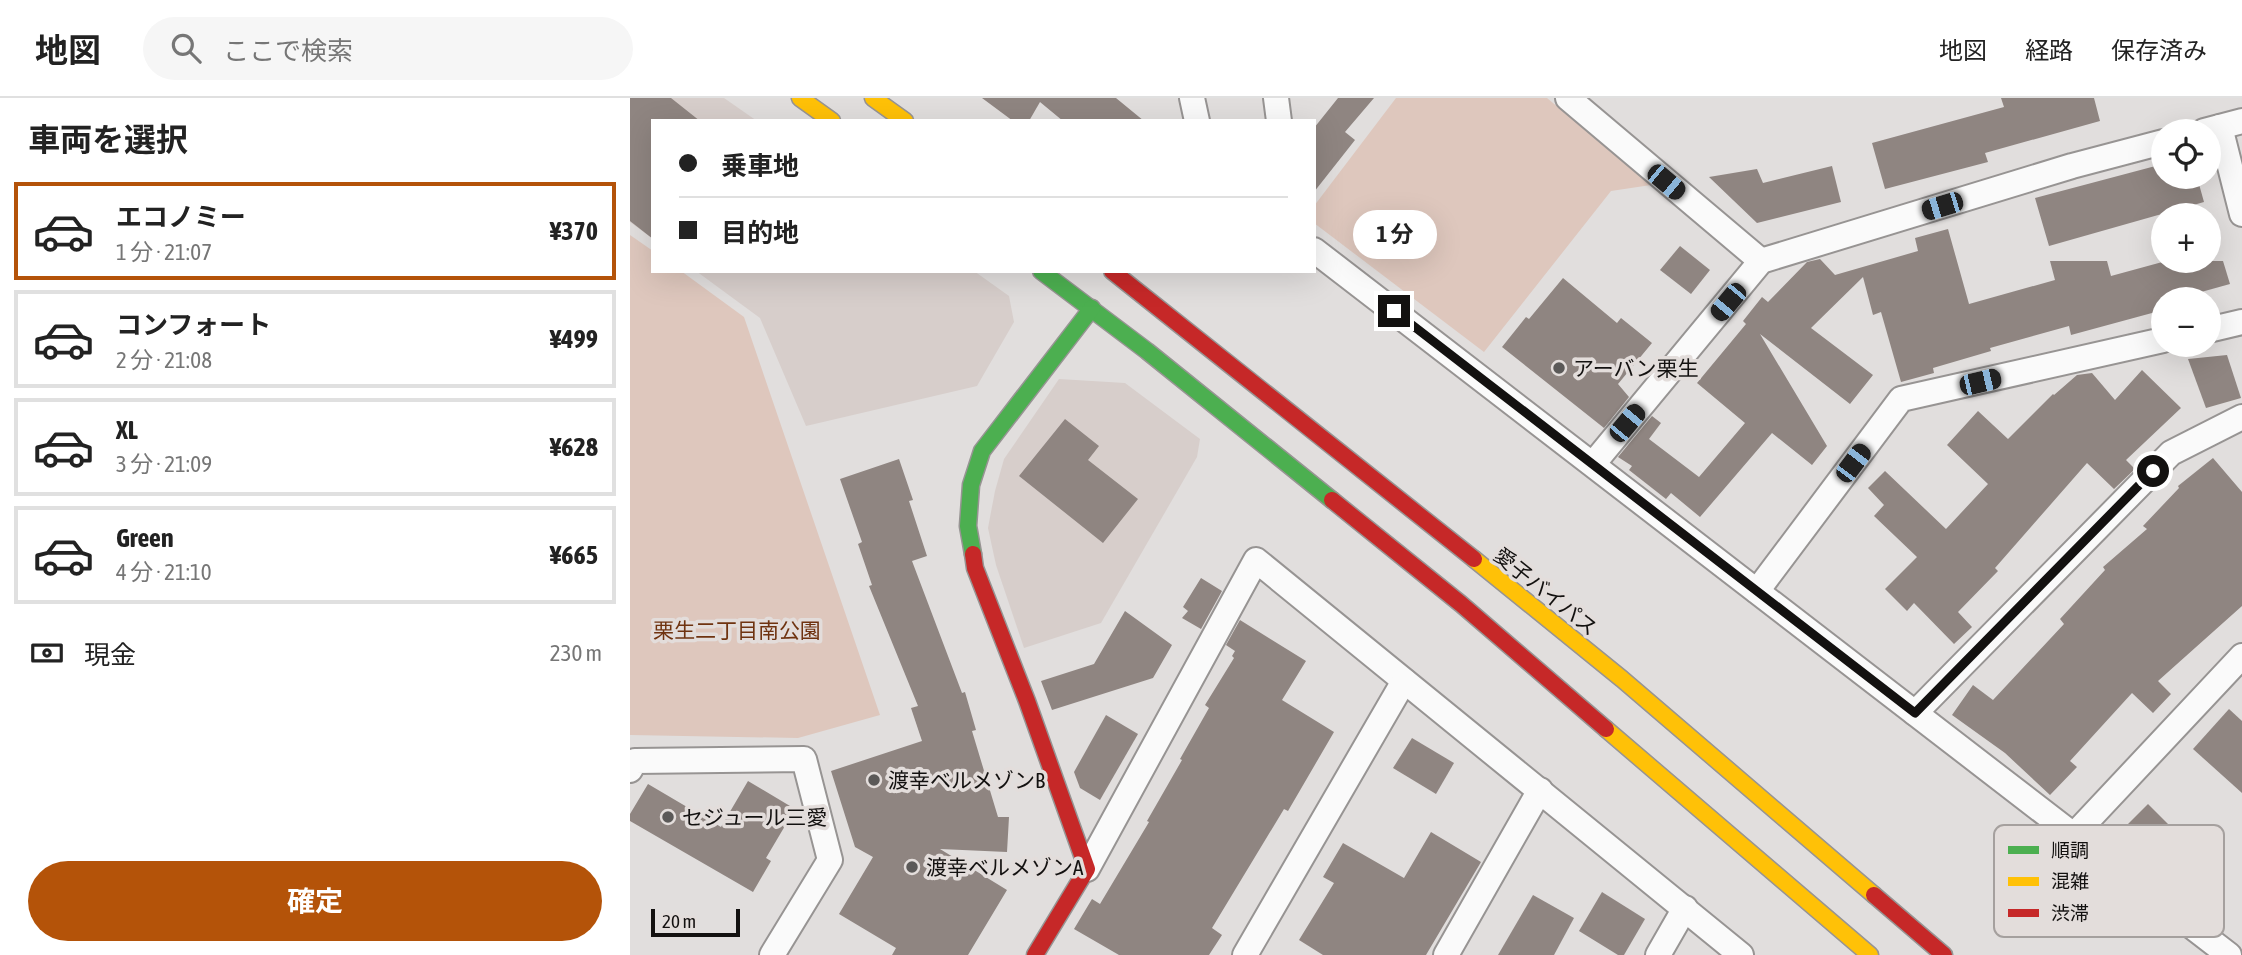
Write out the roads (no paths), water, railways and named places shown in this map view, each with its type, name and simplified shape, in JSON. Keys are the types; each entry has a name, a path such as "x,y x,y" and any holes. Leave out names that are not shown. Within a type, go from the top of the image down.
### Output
{"main road":[{"path":"800,98 829,119"},
{"path":"873,98 902,119"},
{"path":"1044,273 1092,308 1461,604 1870,955"},
{"name":"愛子バイパス","path":"1116,273 1622,679 1944,955"},
{"path":"1035,955 1087,869 1027,701 975,568 968,526 971,485 982,452 1092,308"}],"street":[{"path":"1192,98 1197,119"},
{"path":"1276,98 1279,119"},
{"path":"1568,98 1761,261"},
{"path":"2222,126 2242,214"},
{"path":"1593,464 1761,261 2071,166 2151,145"},
{"path":"1316,252 2061,825"},
{"path":"1092,308 1114,273"},
{"path":"2221,327 2242,322"},
{"path":"1757,591 1902,400 2151,343"},
{"path":"1915,713 2171,453 2242,417"},
{"path":"1087,869 1256,560 1741,955"},
{"path":"2083,825 2242,656"},
{"path":"1245,955 1404,681"},
{"path":"630,770 635,761 804,759 830,860 772,955"},
{"path":"1446,955 1541,790"},
{"path":"1658,955 1685,908"},
{"path":"2207,937 2230,955 2242,940"}],"place":[{"name":"アーバン栗生","path":"1559,368"},
{"name":"渡幸ベルメゾンB","path":"874,780"},
{"name":"セジュール三愛","path":"668,817"},
{"name":"渡幸ベルメゾンA","path":"912,867"}],"park label":[{"name":"栗生二丁目南公園","path":"737,630"}]}
